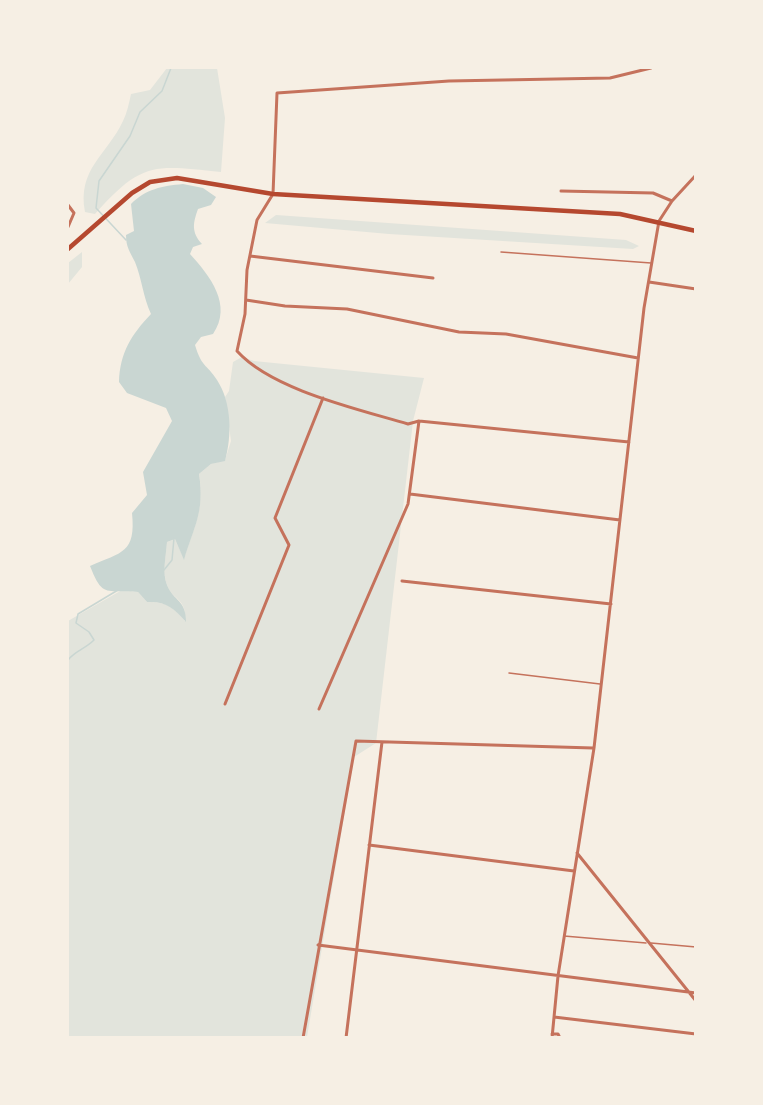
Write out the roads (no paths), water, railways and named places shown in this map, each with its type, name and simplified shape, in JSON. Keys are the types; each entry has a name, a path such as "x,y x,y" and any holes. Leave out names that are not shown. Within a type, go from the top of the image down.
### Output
{"main road":[{"path":"68,249 116,206 150,182 177,178 273,194 620,214 696,231"}],"street":[{"path":"629,442 419,421 408,424 323,398 270,376 237,351 257,220 273,194 278,93 449,81 610,78 651,68"},
{"path":"560,1038 558,1034 552,1036 558,976 594,748 638,358 649,282 659,221 672,201 696,175"},
{"path":"561,191 653,193 672,201"},
{"path":"68,205 74,213 68,227"},
{"path":"250,256 433,278"},
{"path":"649,282 696,289"},
{"path":"246,300 285,306 347,309 459,332 506,334 638,358"},
{"path":"225,704 289,545 275,518 323,398"},
{"path":"319,708 408,504 419,421"},
{"path":"409,494 620,520"},
{"path":"402,581 611,604"},
{"path":"303,1038 356,741 594,748"},
{"path":"346,1038 382,742"},
{"path":"369,845 574,871"},
{"path":"576,852 696,1001"},
{"path":"318,945 696,993"},
{"path":"555,1017 696,1034"}],"lane":[{"path":"501,252 652,263"},
{"path":"509,674 601,684"},
{"path":"564,936 696,947"}],"waterway":[{"path":"126,240 96,208 99,181 130,136 140,112 162,91 171,68"},
{"path":"164,570 172,560 174,538"},
{"path":"68,660 94,640 89,632 76,623 78,614 118,590"}]}
